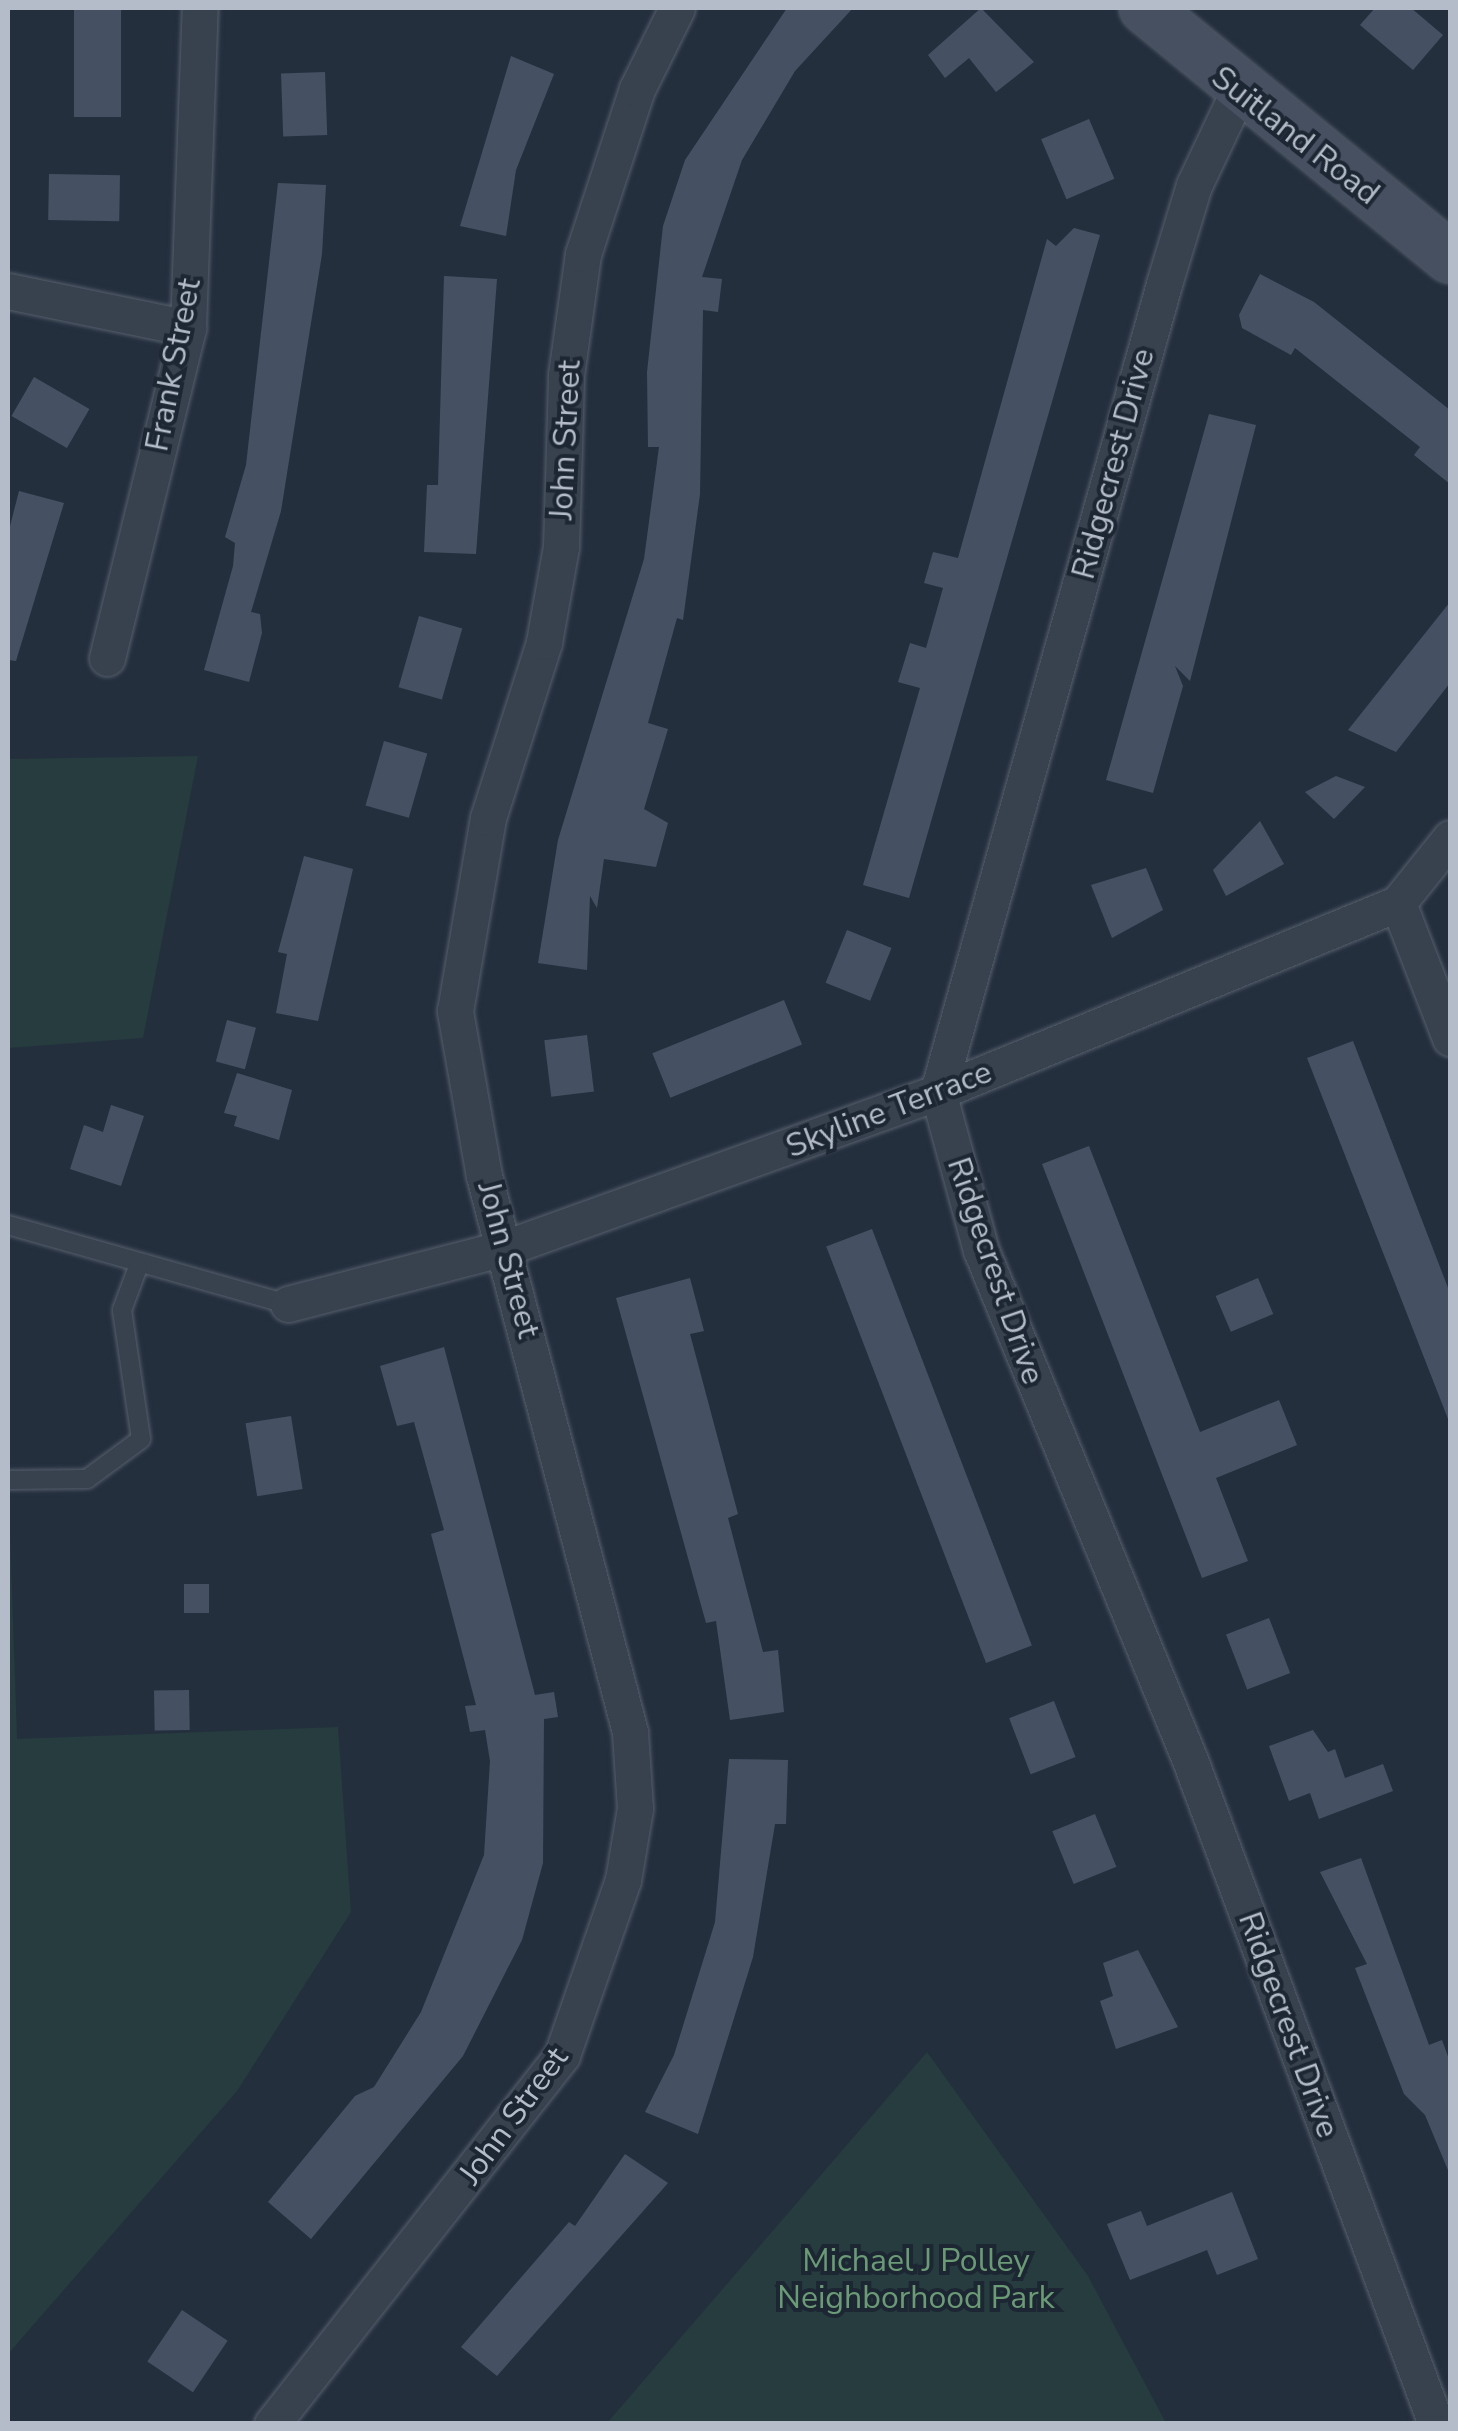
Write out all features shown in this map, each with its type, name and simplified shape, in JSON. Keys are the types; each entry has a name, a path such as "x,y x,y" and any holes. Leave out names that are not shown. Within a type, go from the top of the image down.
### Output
{"main road":[{"name":"Suitland Road","path":"1145,8 1239,90 1450,258"}],"street":[{"name":"Frank Street","path":"107,658 188,328 200,8"},
{"name":"John Street","path":"272,2424 562,2055 623,1880 635,1808 630,1732 505,1248 455,1011 488,818 544,642 561,547 566,375 583,254 637,88 677,8"},
{"name":"Ridgecrest Drive","path":"1239,90 1194,185 1164,284 938,1092 982,1250 1190,1760 1436,2424"},
{"path":"8,291 188,328"},
{"name":"Skyline Terrace","path":"288,1304 505,1248 938,1092 1398,903 1450,838"},
{"path":"1398,903 1450,1038"}],"lane":[{"path":"8,1225 138,1267 288,1304"},
{"path":"8,1480 87,1479 141,1439 122,1310 138,1267"}],"green space":[{"path":"198,756 143,1038 8,1048 8,759"},
{"path":"10,1531 17,1739 338,1727 351,1912 237,2091 8,2354"},
{"name":"Michael J Polley Neighborhood Park","path":"927,2052 1088,2276 1166,2423 607,2423"}],"building":[{"path":"74,8 121,8 121,117 74,117"},
{"path":"787,8 853,8 795,71 742,160 702,277 722,279 718,312 703,310 700,494 683,620 677,618 648,723 668,729 644,809 668,823 656,867 604,859 597,908 590,896 587,970 538,963 558,840 644,559 659,447 648,447 647,372 663,226 685,160"},
{"path":"981,8 1034,62 996,92 969,58 945,78 928,55"},
{"path":"1375,8 1411,8 1443,35 1413,70 1360,25"},
{"path":"511,56 554,74 516,170 506,236 460,226"},
{"path":"325,72 327,135 283,136 281,74"},
{"path":"1089,119 1114,179 1067,199 1041,139"},
{"path":"49,174 120,175 119,221 48,220"},
{"path":"278,183 326,185 322,254 281,511 251,612 260,614 262,633 249,682 204,670 233,566 235,543 225,537 246,465"},
{"path":"1074,228 1100,235 909,898 863,885 920,688 898,682 910,643 926,648 943,588 924,583 933,552 958,558 1047,239 1056,246"},
{"path":"1260,274 1314,302 1450,410 1450,484 1414,455 1420,447 1295,348 1291,355 1242,328 1239,315"},
{"path":"444,276 497,279 476,554 424,552 427,485 438,485"},
{"path":"34,377 89,409 67,448 12,416"},
{"path":"1209,414 1256,425 1190,681 1175,666 1183,686 1153,793 1106,780"},
{"path":"19,491 64,503 16,661 8,660 8,534"},
{"path":"1450,602 1450,683 1396,752 1348,730"},
{"path":"419,616 462,628 442,700 399,687"},
{"path":"384,741 427,753 409,818 366,805"},
{"path":"1336,776 1365,787 1334,819 1305,792"},
{"path":"1260,821 1284,864 1226,896 1213,870"},
{"path":"304,856 353,869 318,1021 276,1013 287,954 278,952"},
{"path":"1146,868 1163,910 1112,938 1091,885"},
{"path":"847,930 892,948 870,1001 826,983"},
{"path":"784,1000 802,1045 670,1098 652,1053"},
{"path":"227,1020 256,1028 245,1069 216,1062"},
{"path":"587,1035 594,1092 551,1097 544,1040"},
{"path":"1353,1041 1450,1293 1450,1424 1307,1058"},
{"path":"237,1073 292,1090 279,1140 234,1126 237,1116 224,1113"},
{"path":"111,1105 144,1116 121,1186 70,1169 84,1125 103,1132"},
{"path":"1089,1146 1200,1432 1279,1400 1297,1445 1216,1478 1248,1561 1202,1578 1042,1164"},
{"path":"872,1229 1032,1645 986,1663 826,1247"},
{"path":"690,1278 704,1331 690,1334 738,1514 728,1518 763,1652 778,1650 784,1712 730,1720 716,1621 706,1623 616,1298"},
{"path":"1258,1278 1273,1314 1231,1332 1216,1296"},
{"path":"444,1347 535,1695 554,1692 558,1717 544,1719 543,1863 522,1940 463,2056 311,2239 268,2202 355,2096 374,2087 421,2012 484,1855 490,1761 485,1730 470,1732 465,1706 476,1705 431,1534 444,1530 414,1422 397,1426 380,1366"},
{"path":"291,1416 303,1489 257,1496 246,1423"},
{"path":"184,1584 209,1584 209,1613 184,1613"},
{"path":"1269,1618 1290,1673 1247,1690 1226,1634"},
{"path":"189,1690 190,1730 155,1731 154,1691"},
{"path":"1054,1701 1076,1757 1031,1774 1009,1718"},
{"path":"1313,1730 1328,1752 1335,1749 1345,1778 1383,1764 1393,1791 1319,1819 1310,1793 1289,1801 1269,1746"},
{"path":"729,1759 788,1760 786,1824 775,1824 753,1957 698,2134 645,2112 674,2055 715,1922"},
{"path":"1095,1814 1116,1867 1074,1884 1052,1831"},
{"path":"1361,1858 1429,2045 1442,2040 1450,2062 1450,2175 1425,2115 1404,2094 1355,1968 1367,1964 1320,1872"},
{"path":"1138,1950 1178,2027 1116,2049 1100,2001 1113,1996 1103,1963"},
{"path":"625,2154 668,2183 497,2376 461,2347 569,2222 575,2226"},
{"path":"1232,2192 1258,2259 1217,2275 1207,2250 1130,2280 1107,2224 1141,2211 1147,2226"},
{"path":"182,2310 228,2341 193,2392 147,2361"}]}
